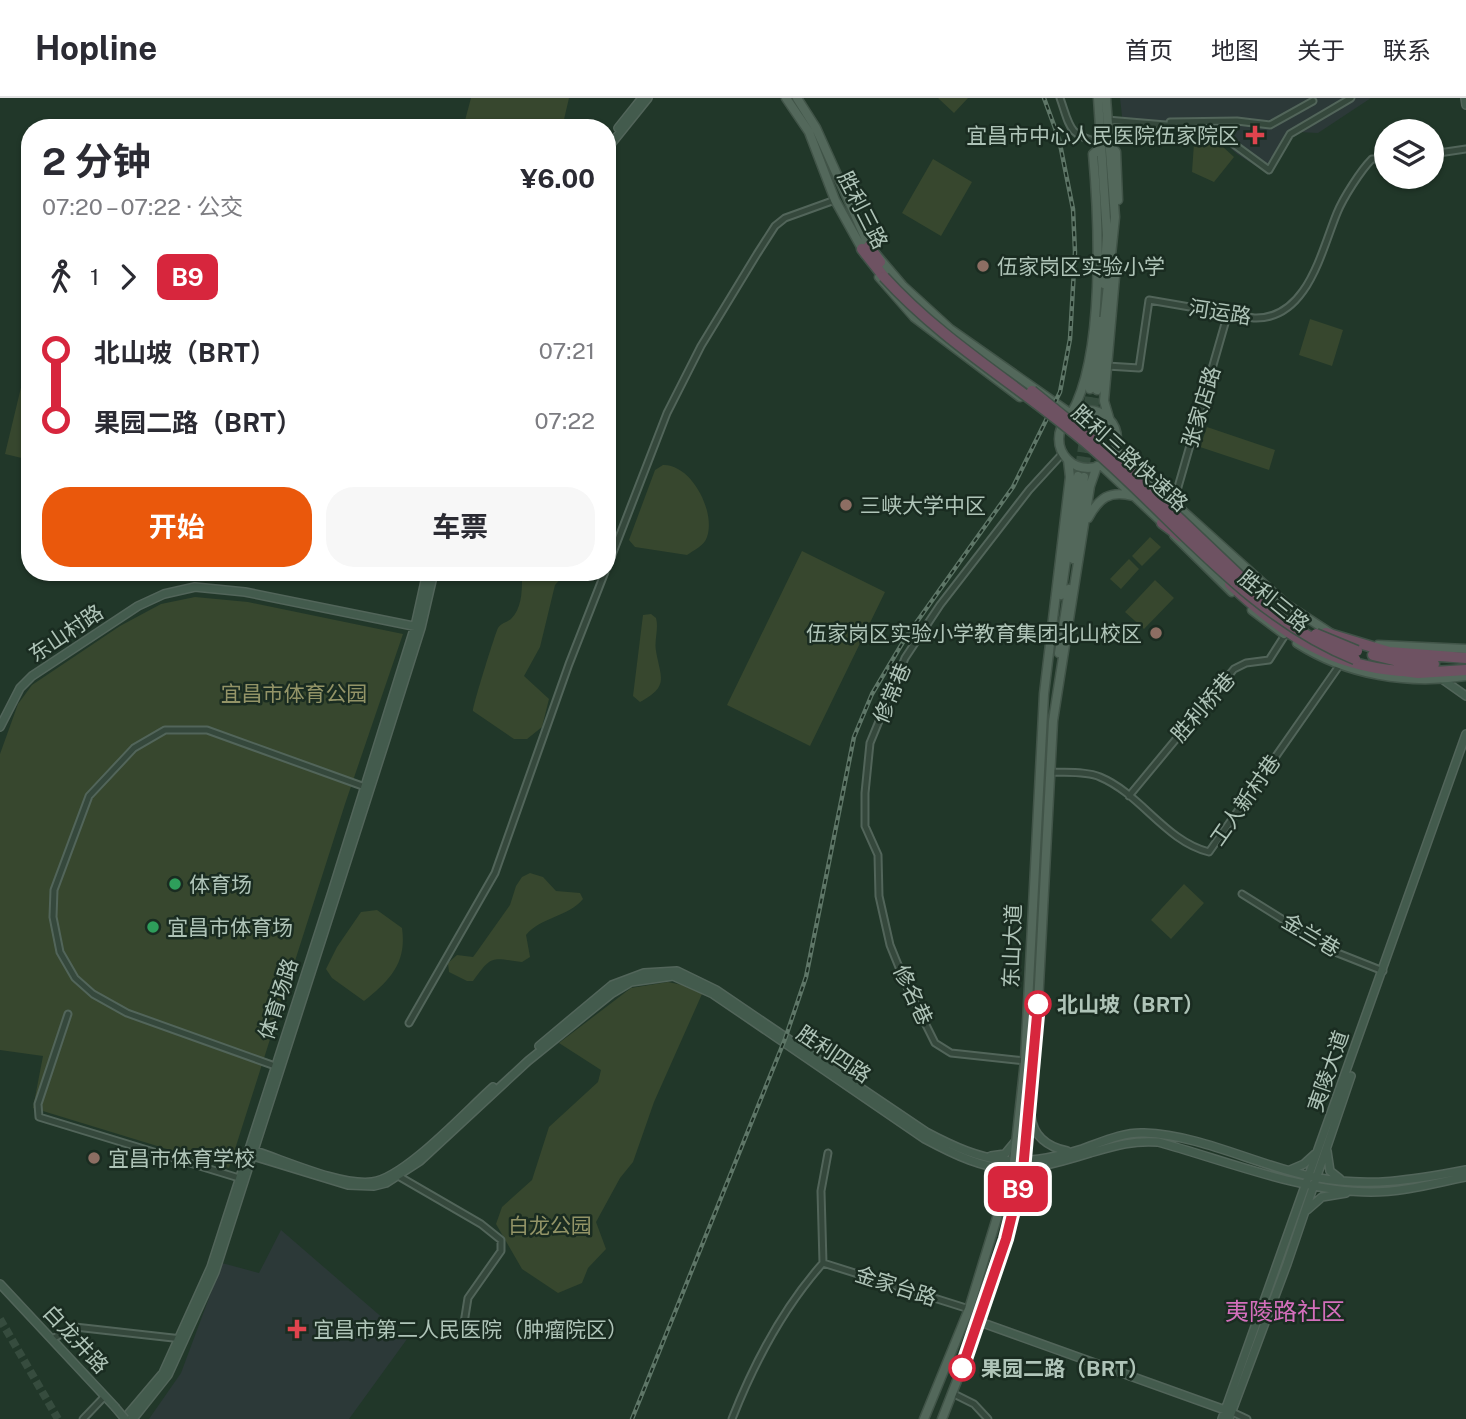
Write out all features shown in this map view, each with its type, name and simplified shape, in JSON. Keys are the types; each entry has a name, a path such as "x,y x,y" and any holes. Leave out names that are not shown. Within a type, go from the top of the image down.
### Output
{"highway":[{"name":"胜利三路快速路","path":"865,247 886,276 930,319 1056,409 1122,464 1277,608 1312,632 1356,655"},
{"path":"1162,523 1242,595 1299,639 1339,661 1367,668 1400,671 1466,670"},
{"path":"1326,633 1389,652 1426,658 1466,660"},
{"path":"1356,655 1406,663 1466,660"},
{"path":"1356,655 1400,671"}],"main road":[{"path":"616,131 642,98"},
{"path":"616,138 648,98"},
{"name":"胜利三路","path":"786,98 809,132 835,200 865,247 932,316 1071,414"},
{"name":"胜利三路","path":"797,98 816,128 881,280 914,317 1061,428"},
{"path":"1093,389 1115,217 1102,144 1098,98"},
{"path":"1102,144 1116,152 1119,216 1104,401 1116,434 1115,450 1099,466 1082,467 1065,456 1059,444 1061,428 1083,392 1092,340 1100,231 1093,154 1102,144 1107,120 1106,98"},
{"path":"1465,98 1466,105"},
{"path":"1071,414 1088,410 1109,418"},
{"name":"胜利三路","path":"1115,450 1286,604 1326,633 1374,645 1463,649"},
{"name":"东山大道","path":"923,1419 969,1310 995,1226 1018,1167 1017,1139 1025,1061 1042,719 1070,477 1065,456"},
{"name":"胜利三路","path":"1099,466 1134,496 1250,609 1285,635 1339,666 1395,677 1442,679 1466,676"},
{"name":"东山大道","path":"942,1419 980,1322 1006,1239 1030,1112 1053,721 1084,524 1099,466"},
{"path":"1042,719 1081,477 1053,721"},
{"path":"1084,524 1100,500 1107,495 1118,493 1134,496"},
{"name":"体育场路","path":"133,1419 168,1375 211,1267 239,1178 251,1152 275,1066 418,627 426,581"},
{"name":"体育场路","path":"125,1419 163,1373 183,1339 215,1272 431,581"},
{"name":"东山村路","path":"0,727 20,688 32,677 138,606 179,589 219,587 418,627"},
{"path":"1442,679 1466,696"},
{"name":"夷陵大道","path":"1222,1419 1229,1414 1303,1217 1323,1148 1466,734"},
{"name":"夷陵大道","path":"1323,1148 1466,748"},
{"name":"胜利四路","path":"251,1152 352,1180 383,1179 416,1157 525,1058 612,985 644,973 667,971 690,975 716,990 926,1132 982,1159"},
{"name":"胜利四路","path":"251,1152 361,1187 374,1186 400,1177 528,1061 611,994 631,982 673,975 713,994 925,1139 954,1154 1018,1167 1066,1160 1134,1140 1158,1142 1285,1173"},
{"path":"1030,1112 1034,1130 1041,1138 1051,1146 1071,1152"},
{"name":"胜利四路","path":"1018,1167 1123,1136 1145,1133 1199,1144 1312,1181 1359,1191 1396,1191 1466,1177"},
{"path":"982,1159 1005,1154 1017,1139"},
{"path":"1300,1204 1298,1189 1285,1173 1309,1161 1323,1148 1330,1171 1343,1181"},
{"path":"982,1159 1001,1179 1003,1187 995,1226"},
{"path":"1006,1239 1028,1180 1066,1160"},
{"name":"胜利四路","path":"1312,1181 1376,1185 1466,1170"},
{"name":"夷陵大道","path":"1229,1414 1300,1204 1312,1181"},
{"path":"1303,1217 1310,1206 1322,1197 1359,1191"},
{"name":"白龙井路","path":"0,1284 125,1419"},
{"path":"980,1322 1229,1414"}],"street":[{"path":"1060,98 1073,132 1082,138 1102,144"},
{"path":"1107,120 1213,129 1269,170 1290,134 1351,98"},
{"path":"1149,123 1237,121 1270,125 1313,101"},
{"path":"1444,152 1466,149"},
{"name":"河运路","path":"1107,366 1139,368 1149,300 1270,319 1287,308 1314,275 1338,210 1362,169 1374,159"},
{"path":"616,544 667,413 701,345 757,254 775,226 785,218 835,200"},
{"name":"张家店路","path":"1174,501 1228,313"},
{"name":"修常巷","path":"878,855 865,826 870,743 905,658 940,605 1029,490 1065,456"},
{"path":"409,1023 495,873 569,663 602,581"},
{"name":"胜利桥巷","path":"1129,796 1234,669 1245,663 1269,660 1285,635"},
{"name":"工人新村巷","path":"1051,772 1099,776 1188,843 1209,852 1339,666"},
{"path":"275,1066 127,1013 93,994 75,978 60,952 53,917 54,890 89,796 134,748 165,730 207,730 365,787"},
{"name":"修名巷","path":"878,855 879,896 890,946 935,1043 951,1053 1025,1061"},
{"name":"金兰巷","path":"1242,894 1335,952 1383,971"},
{"path":"68,1014 38,1104 39,1117 239,1178"},
{"path":"732,1419 765,1346 793,1300 822,1263 821,1191 828,1153"},
{"path":"400,1177 481,1224 501,1240 501,1251 468,1298 464,1323"},
{"name":"金家台路","path":"822,1263 969,1310"},
{"path":"52,1339 75,1326 183,1339"},
{"path":"952,1393 974,1404 988,1419"},
{"path":"83,1419 105,1396"},
{"path":"1229,1414 1247,1419"}],"shaded area":[{"name":"宜昌市中心人民医院伍家院区","path":"1120,98 1371,98 1318,133 1298,132 1288,137 1270,175 1237,154 1212,131 1123,125"},
{"name":"宜昌市第二人民医院（肿瘤院区）","path":"281,1230 407,1339 349,1419 149,1419 181,1373 222,1263 259,1273"}],"green space":[{"path":"471,98 569,98 564,119 465,119"},
{"path":"938,98 968,98 954,113"},
{"path":"1210,135 1234,157 1214,182 1192,172 1194,143"},
{"path":"933,159 972,182 941,236 902,213"},
{"path":"1310,319 1343,330 1332,366 1299,355"},
{"path":"21,387 21,458 5,454"},
{"path":"1207,427 1275,450 1269,470 1200,447"},
{"path":"663,465 683,472 692,480 708,515 706,540 687,555 635,547 629,540 655,470"},
{"path":"1150,537 1161,547 1142,566 1132,556"},
{"path":"802,551 885,592 810,746 727,705"},
{"path":"1129,559 1139,569 1121,589 1110,579"},
{"path":"1155,580 1174,598 1144,629 1125,612"},
{"path":"522,581 559,581 555,585 540,647 524,676 549,699 542,727 527,739 514,739 473,711 498,628 515,614 521,597"},
{"name":"宜昌市体育场","path":"195,597 248,602 403,634 345,804 229,1168 33,1108 43,1056 0,1050 0,754 18,704 32,685 120,626 161,604"},
{"path":"651,614 657,622 656,647 661,681 655,691 640,702 633,696 643,615"},
{"path":"530,873 543,877 556,891 580,893 583,899 570,910 539,924 526,935 530,957 522,962 493,960 484,966 473,981 467,981 449,972 448,963 457,955 473,957 510,905 522,877"},
{"path":"1184,884 1204,903 1171,939 1151,920"},
{"path":"377,910 402,928 402,951 389,978 364,1001 332,978 326,969 337,947 361,912"},
{"name":"白龙公园","path":"668,982 687,986 702,994 654,1102 633,1162 620,1178 596,1222 606,1249 588,1268 582,1283 558,1293 522,1269 496,1224 502,1207 532,1180 549,1127 598,1082 601,1070 559,1043 631,988"}],"tunnel":[{"path":"1078,476 1090,389"},
{"path":"1084,477 1097,390"},
{"path":"0,1319 58,1419"}],"railway":[{"path":"632,1419 785,1039 806,977 854,737 872,694 906,637 1013,487 1060,392 1070,339 1075,252 1073,209 1059,139 1044,98"}],"bus line":[{"name":"B9","path":"962,1368 980,1322 1006,1239 1023,1170 1035,1061 1038,1004"}],"place":[{"name":"宜昌市中心人民医院伍家院区","path":"1255,135"},
{"name":"伍家岗区实验小学","path":"983,266"},
{"name":"三峡大学中区","path":"846,505"},
{"name":"伍家岗区实验小学教育集团北山校区","path":"1156,633"},
{"name":"体育场","path":"175,884"},
{"name":"宜昌市体育场","path":"153,927"},
{"name":"北山坡（BRT）","path":"1038,1004"},
{"name":"宜昌市体育学校","path":"94,1158"},
{"name":"宜昌市第二人民医院（肿瘤院区）","path":"297,1329"},
{"name":"果园二路（BRT）","path":"962,1368"}],"district":[{"name":"夷陵路社区","path":"1285,1311"}],"park label":[{"name":"宜昌市体育公园","path":"294,693"}]}
